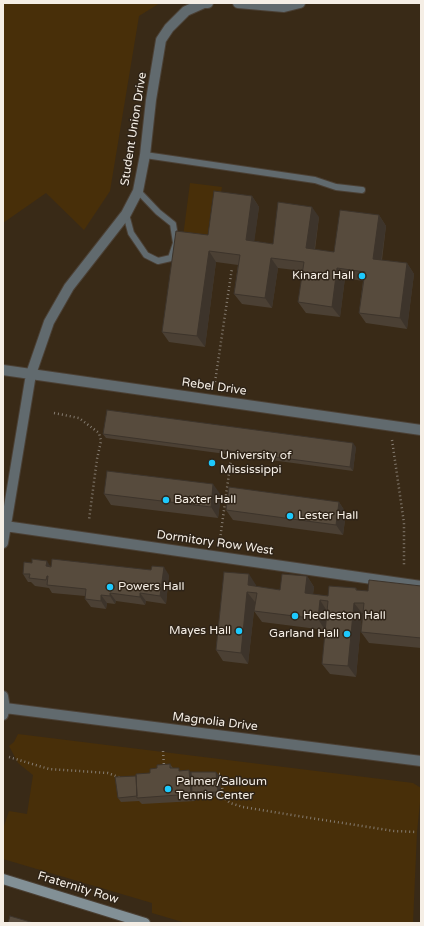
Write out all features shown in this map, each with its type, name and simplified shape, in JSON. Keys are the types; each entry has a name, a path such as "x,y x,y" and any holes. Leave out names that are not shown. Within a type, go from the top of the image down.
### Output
{"street":[{"name":"Student Union Drive","path":"3,543 31,374 49,322 65,294 126,214 138,191 145,155 151,100 161,40 168,28 186,11 204,3 208,3"},
{"path":"238,3 284,7 300,3"},
{"name":"Rebel Drive","path":"3,370 421,430"},
{"name":"Dormitory Row West","path":"5,526 421,586"},
{"path":"3,696 4,712"},
{"name":"Magnolia Drive","path":"4,712 421,761"},
{"name":"Fraternity Row","path":"3,879 145,923"}],"lane":[{"path":"145,155 315,180 336,187 362,190"},
{"path":"126,214 131,234 146,255 158,261 171,258 176,243 173,224 158,212 138,191"}],"path":[{"path":"215,382 232,268"},
{"path":"54,413 79,418 99,433 101,441 97,459 89,520"},
{"path":"392,440 404,523 404,565"},
{"path":"220,539 231,459"},
{"path":"163,751 164,768"},
{"path":"9,757 49,769 108,773 124,779"},
{"path":"214,774 221,774 223,797 230,803 243,807 394,831 417,832"}],"shaded area":[{"name":"University of Mississippi","path":"3,3 421,3 421,923 3,923"},
{"path":"3,3 160,3 139,16 110,191 84,230 46,193 3,223"},
{"path":"190,183 222,187 220,198 212,203 207,240 183,237"},
{"path":"18,734 413,783 421,788 421,792 417,832 413,923 186,923 152,913 152,903 3,859 3,829 9,811 27,814 33,775 18,763 9,746 14,742"}],"building":[{"name":"Kinard Hall","path":"214,191 252,196 246,240 273,244 278,202 312,207 306,248 334,252 340,210 379,215 373,259 407,263 400,318 359,313 365,272 337,268 332,307 298,302 304,262 271,258 265,298 234,294 240,255 209,251 197,336 162,332 176,231 208,235"},
{"path":"107,410 353,443 350,467 103,434"},
{"path":"107,471 213,484 211,507 104,494"},
{"path":"229,487 339,502 336,525 226,510"},
{"name":"Powers Hall","path":"32,559 47,561 46,566 51,567 52,559 151,570 152,566 164,567 160,596 140,593 140,597 110,593 110,596 101,595 101,601 85,599 86,589 47,585 48,576 46,580 29,578 30,574 23,574 24,562 32,563"},
{"path":"224,572 249,574 248,585 280,590 282,574 307,576 305,593 328,596 329,586 356,588 356,590 368,591 369,580 421,586 421,638 361,632 364,603 354,603 348,666 322,664 328,601 320,600 318,619 254,611 257,593 247,592 241,653 216,650"},
{"name":"Palmer/Salloum Tennis Center","path":"170,764 170,768 179,768 179,771 189,770 191,794 137,798 136,774 150,773 150,769 157,768 157,765"},
{"path":"191,772 216,772 218,792 192,792"},
{"path":"136,776 137,796 118,798 115,777"},
{"path":"10,916 34,923 8,923"}],"place":[{"name":"Kinard Hall","path":"362,276"},
{"name":"University of Mississippi","path":"212,463"},
{"name":"Baxter Hall","path":"166,500"},
{"name":"Lester Hall","path":"290,516"},
{"name":"Powers Hall","path":"110,587"},
{"name":"Hedleston Hall","path":"295,616"},
{"name":"Mayes Hall","path":"239,631"},
{"name":"Garland Hall","path":"347,634"},
{"name":"Palmer/Salloum Tennis Center","path":"168,789"}]}
